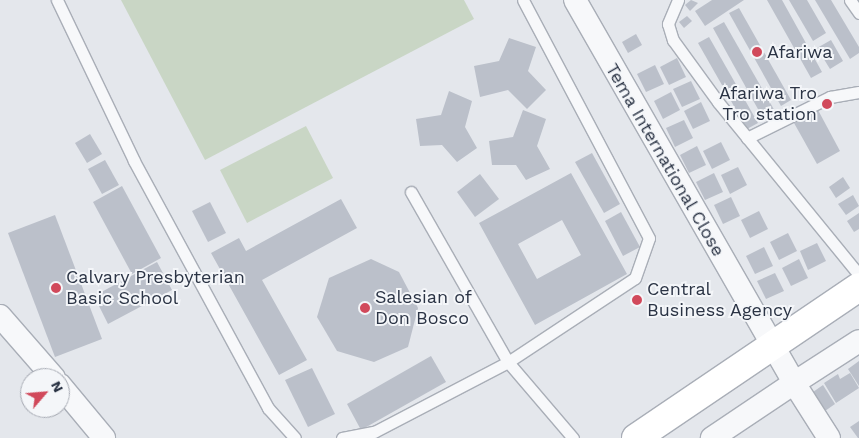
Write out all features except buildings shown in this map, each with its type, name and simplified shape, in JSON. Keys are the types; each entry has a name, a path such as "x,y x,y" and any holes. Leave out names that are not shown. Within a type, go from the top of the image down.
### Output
{"highway":[{"path":"636,438 859,287"}],"street":[{"name":"Tema International Close","path":"575,0 771,345 829,438"},
{"path":"0,316 45,368"},
{"path":"712,438 859,341"},
{"path":"70,397 104,438"}],"lane":[{"path":"57,0 134,161 268,408 295,438"},
{"path":"342,438 374,432 508,362 635,278 649,238 523,0"},
{"path":"678,0 668,24 673,40 747,138 859,276"},
{"path":"850,0 859,13"},
{"path":"747,138 824,100 859,92"},
{"path":"412,192 508,362 573,438"}],"green space":[{"path":"121,0 464,0 474,19 205,160"},
{"path":"306,126 333,178 247,223 220,170"}],"place":[{"name":"Afariwa","path":"757,52"},
{"name":"Afariwa Tro Tro station","path":"827,104"},
{"name":"Calvary Presbyterian Basic School","path":"56,288"},
{"name":"Central Business Agency","path":"637,300"},
{"name":"Salesian of Don Bosco","path":"365,308"}]}
